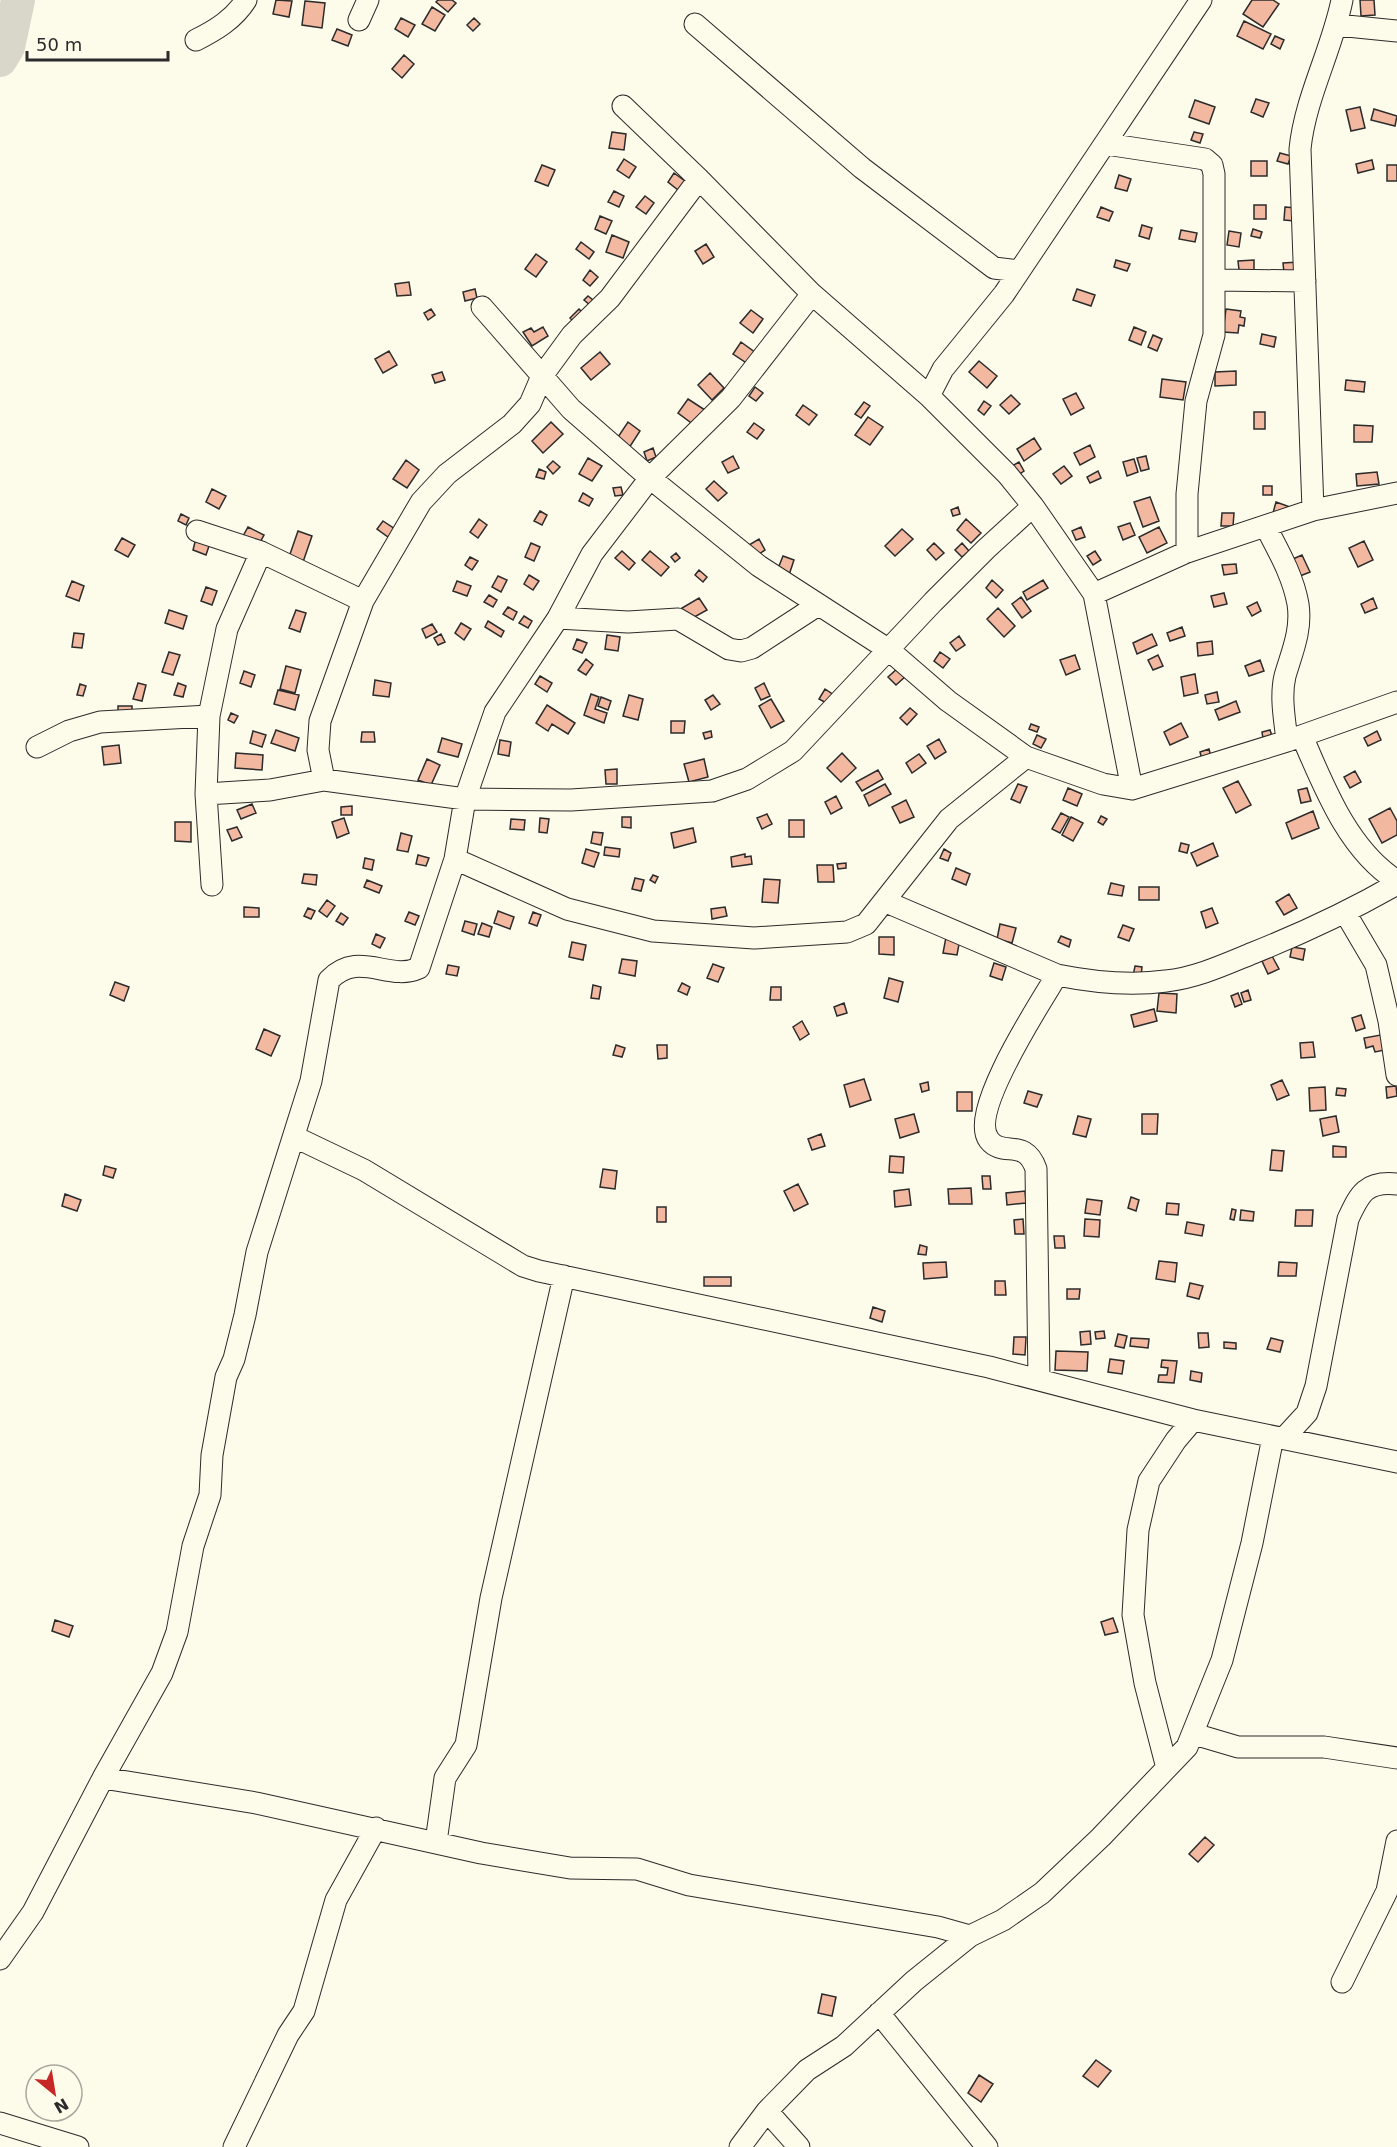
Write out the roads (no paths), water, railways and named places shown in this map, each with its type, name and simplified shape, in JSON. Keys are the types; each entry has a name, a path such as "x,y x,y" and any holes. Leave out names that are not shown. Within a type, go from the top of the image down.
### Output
{"street":[{"path":"196,40 216,30 239,10 246,0"},
{"path":"359,20 368,0"},
{"path":"929,396 943,369 1004,294 1106,144 1145,80 1201,0"},
{"path":"1313,510 1301,138 1337,25 1342,0"},
{"path":"695,24 862,168 994,268 1019,271"},
{"path":"1337,25 1397,31"},
{"path":"623,106 699,179 812,294 929,396 1007,474 1034,506 1094,594 1132,789"},
{"path":"1106,144 1205,159 1212,165 1214,335 1196,401 1187,494 1187,552"},
{"path":"324,780 318,750 320,721 363,601 421,502 447,474 512,424 530,404 542,376 572,336 610,298 699,179"},
{"path":"994,268 1004,294"},
{"path":"1215,280 1305,280"},
{"path":"0,1959 33,1912 103,1778 162,1673 177,1632 193,1546 210,1495 212,1455 226,1377 234,1359 245,1315 257,1252 311,1081 329,980 338,971 354,965 405,971 419,968 455,859 465,799 495,712 558,618 592,554 650,478 731,398 812,294"},
{"path":"482,307 571,409 650,478 759,566 889,650 948,701 1026,756 1103,784 1132,789 1295,738 1397,702"},
{"path":"1094,594 1187,552 1313,510 1397,493"},
{"path":"206,794 270,790 324,780 465,799 572,800 711,791 747,779 776,764 793,751 986,549 1034,506"},
{"path":"884,901 1057,975 1088,981 1168,981 1223,965 1346,914 1397,882 1380,870 1363,849 1326,793 1295,738 1284,705 1285,678 1294,651 1299,606 1293,580 1266,527"},
{"path":"197,531 261,552 363,601"},
{"path":"212,885 206,794 209,716 226,629 261,552"},
{"path":"558,618 628,622 678,619 729,649 741,651 752,648 818,605"},
{"path":"38,747 69,731 99,722 209,716"},
{"path":"455,859 567,909 653,931 754,938 847,932 866,924 949,819 1026,756"},
{"path":"1346,914 1376,965 1389,1021 1397,1075"},
{"path":"1039,1379 1036,1168 1032,1156 1023,1150 995,1145 988,1139 985,1128 994,1092 1005,1062 1057,975"},
{"path":"295,1137 364,1170 523,1266 1039,1379 1193,1420 1397,1462"},
{"path":"740,2147 767,2111 807,2070 844,2046 969,1936 1003,1920 1042,1893 1101,1837 1187,1747 1222,1660 1279,1437 1307,1413 1316,1386 1348,1219 1359,1197 1367,1188 1381,1183 1397,1184"},
{"path":"435,1842 445,1778 466,1745 491,1598 564,1276"},
{"path":"1167,1767 1145,1683 1132,1615 1138,1530 1149,1481 1176,1440 1193,1420"},
{"path":"1194,1734 1238,1747 1324,1747 1397,1758"},
{"path":"103,1778 256,1803 435,1842 570,1868 637,1869 689,1885 938,1927 969,1936"},
{"path":"234,2147 288,2035 304,2011 336,1900 375,1828"},
{"path":"1342,1982 1387,1892 1397,1841"},
{"path":"879,2013 987,2147"},
{"path":"767,2111 799,2147"},
{"path":"0,2123 78,2147"}],"waterway":[{"path":"0,60 8,47 18,0"}]}
